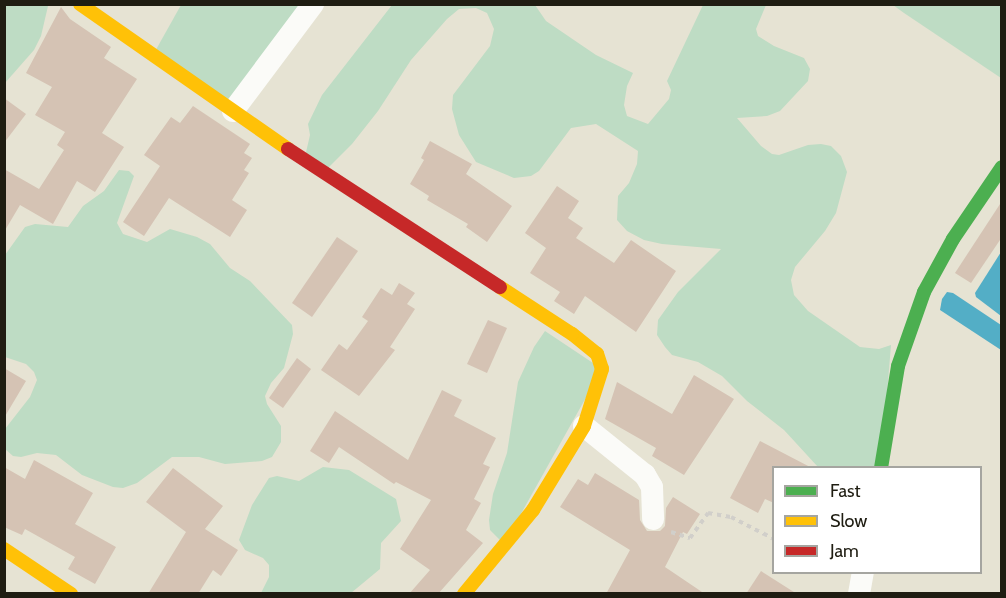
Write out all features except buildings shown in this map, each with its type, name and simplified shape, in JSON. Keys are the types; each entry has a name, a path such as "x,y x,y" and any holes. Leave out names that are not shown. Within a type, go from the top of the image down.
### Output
{"street":[{"path":"80,4 339,184 572,334 597,354 602,369 584,426 533,510 464,594"},
{"path":"233,111 314,4"},
{"path":"881,466 898,366 924,292 953,239 1002,167"},
{"path":"584,426 645,476 652,487 654,519"},
{"path":"4,549 71,594"},
{"path":"859,594 863,574"}],"path":[{"path":"654,519 678,536 690,537 708,513 716,514 731,517 772,538"}],"green space":[{"path":"5,4 48,6 41,36 34,50 5,83"},
{"path":"181,5 314,5 233,111 153,55"},
{"path":"392,5 535,5 546,21 596,55 633,73 627,86 624,105 627,116 648,124 669,99 671,90 667,81 703,5 766,5 756,29 758,36 774,46 804,58 810,69 808,81 780,111 767,116 737,118 761,146 772,154 779,155 808,145 821,144 831,146 841,156 847,172 836,213 825,231 795,267 791,280 794,295 808,311 860,347 879,349 891,345 881,466 817,466 784,430 747,401 722,376 698,362 672,355 665,347 657,335 658,320 678,292 721,249 662,244 644,240 627,231 617,220 618,196 629,183 637,164 638,151 596,124 571,128 539,171 531,176 514,178 476,162 459,135 452,109 453,95 490,46 494,29 487,13 476,8 459,9 447,19 411,60 378,111 352,144 323,173 304,161 310,135 308,124 322,95"},
{"path":"893,5 1001,5 1001,78 904,13"},
{"path":"119,170 129,171 134,176 117,223 123,234 147,242 170,229 197,237 210,244 230,268 250,281 292,325 293,334 284,368 271,383 265,396 267,404 281,426 281,442 272,457 262,461 225,464 199,457 172,457 137,483 123,488 113,487 82,475 56,455 37,453 21,457 13,456 5,449 5,429 30,397 37,380 34,372 26,364 5,357 5,255 25,227 35,224 68,227 83,206 104,191"},
{"path":"545,331 602,369 504,544 490,530 489,520 493,494 507,453 518,382 534,347"},
{"path":"323,467 349,470 396,499 401,521 381,543 380,569 351,593 261,593 269,577 269,565 263,558 245,550 239,540 252,505 269,478 277,476 299,481"}],"water":[{"path":"1001,252 1001,316 976,297 975,293"},
{"path":"947,292 953,293 1001,325 1001,350 940,310 942,299"}],"traffic: fast":[{"path":"881,466 898,366 924,292 953,239 1002,167"}],"traffic: slow":[{"path":"80,4 288,149"},
{"path":"464,594 533,510 584,426 602,369 597,354 572,334 500,287"},
{"path":"4,549 71,594"}],"traffic: jam":[{"path":"288,149 500,287"}]}
